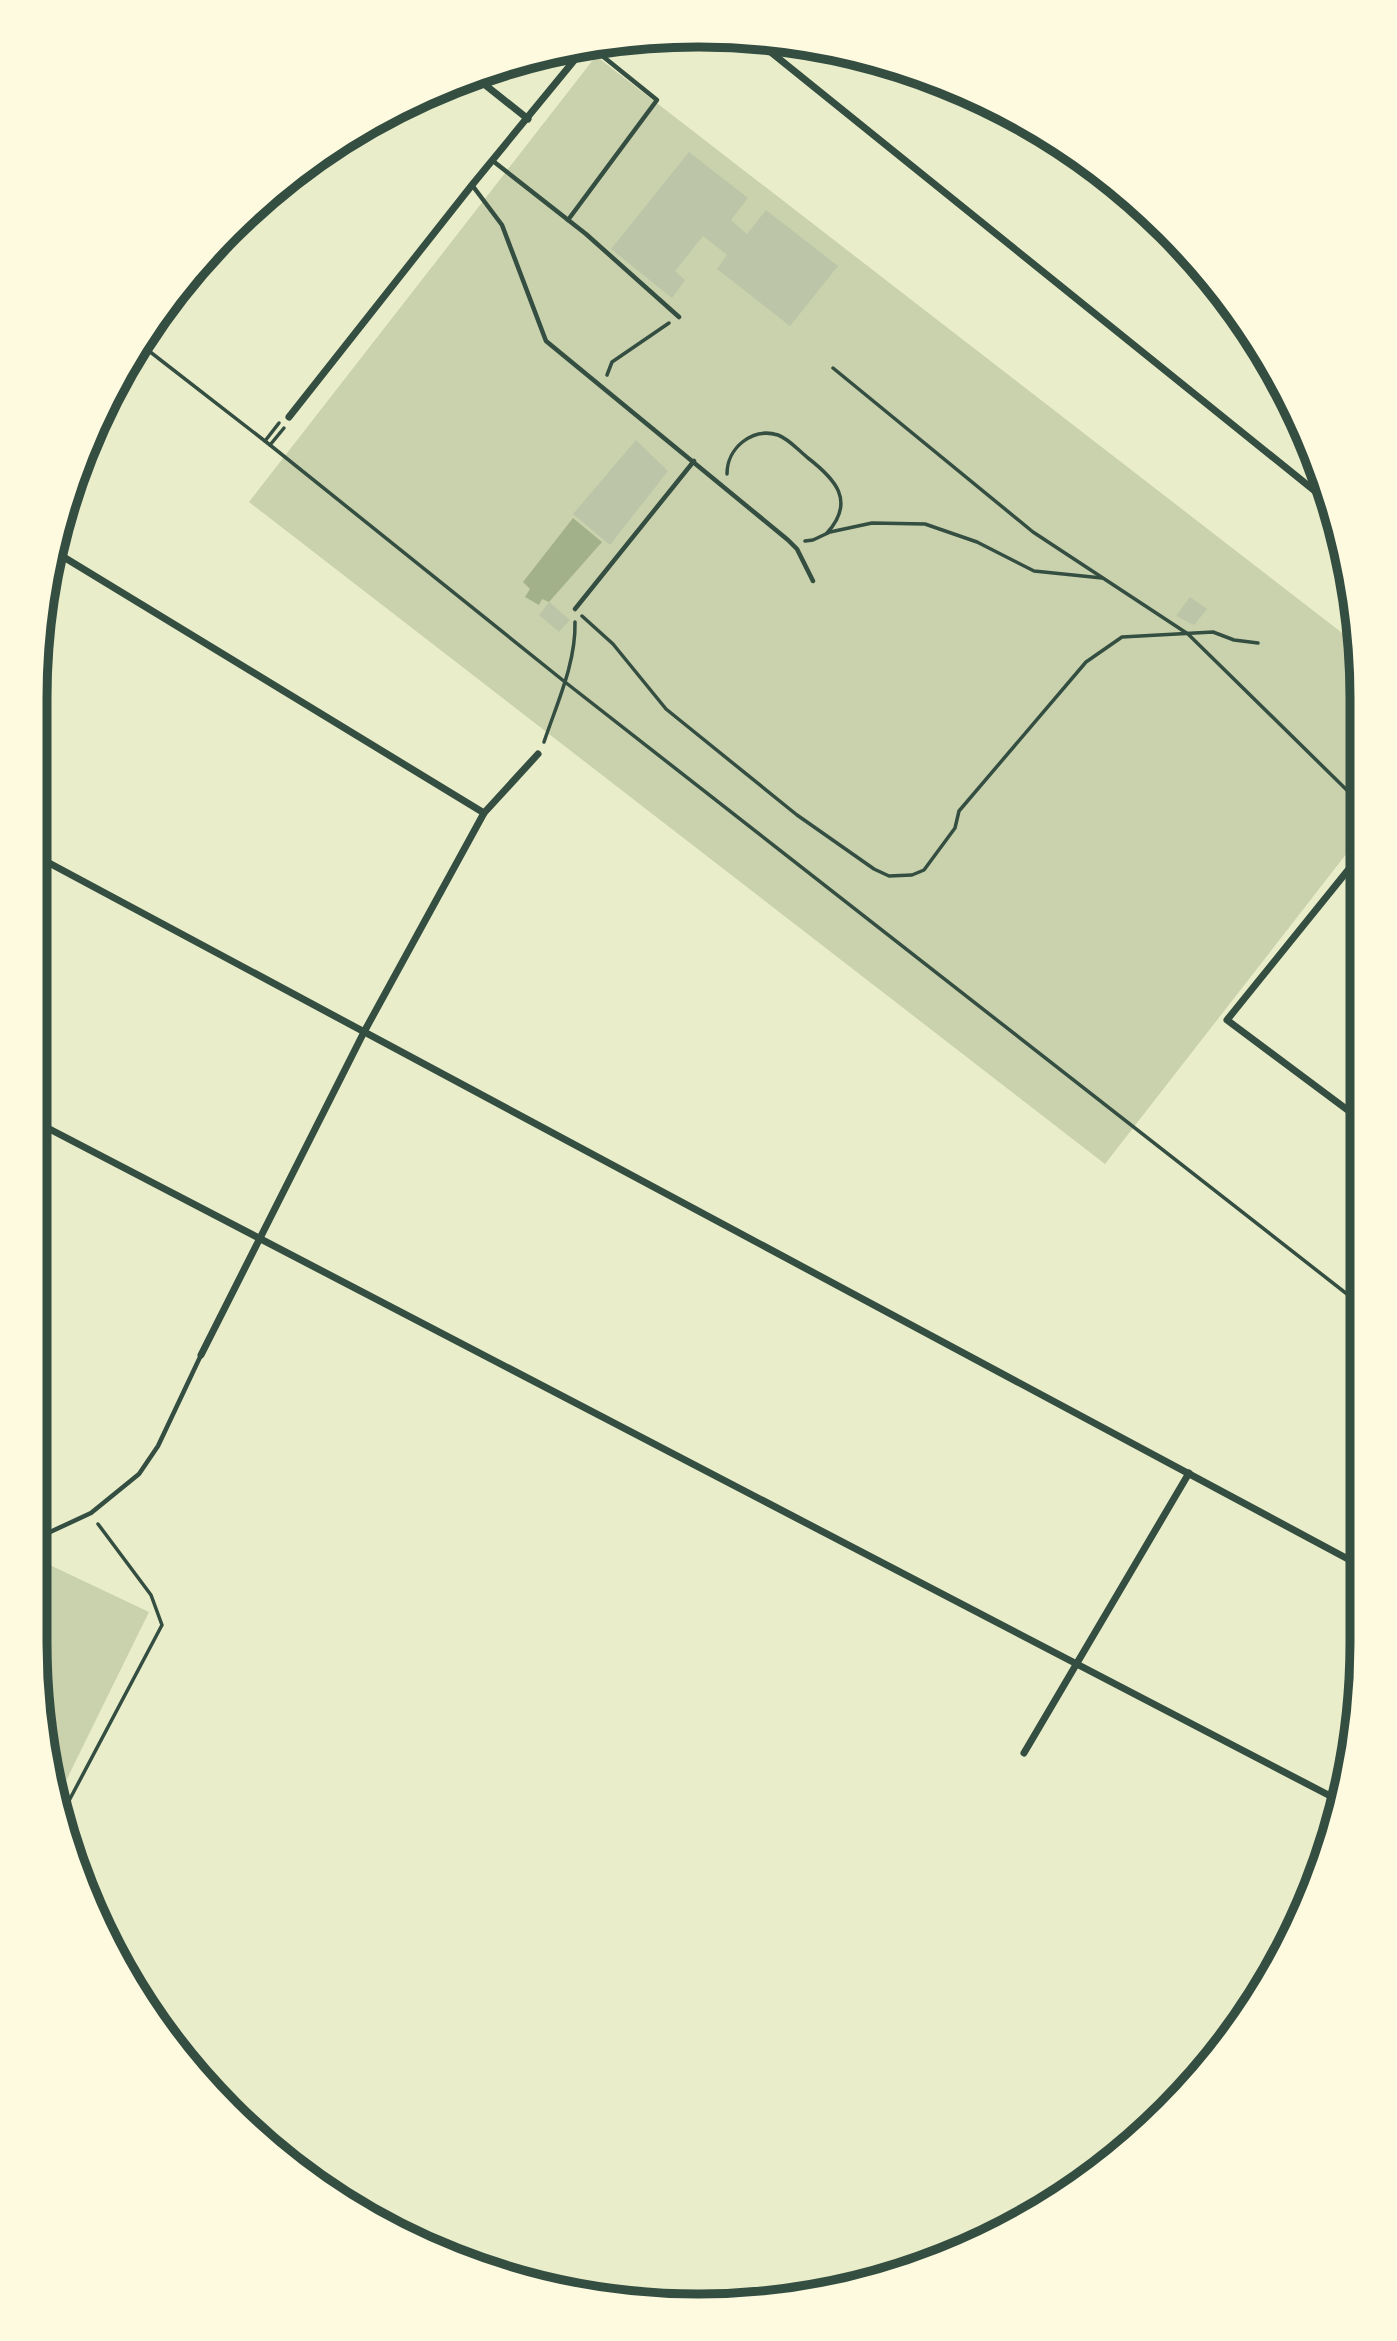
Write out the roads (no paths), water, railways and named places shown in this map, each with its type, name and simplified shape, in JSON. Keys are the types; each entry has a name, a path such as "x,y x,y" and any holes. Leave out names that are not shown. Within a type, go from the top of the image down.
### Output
{"street":[{"path":"770,52 1316,492"},
{"path":"289,417 472,185 577,59"},
{"path":"484,84 528,119"},
{"path":"63,557 484,813"},
{"path":"201,1355 364,1032 484,813 538,754"},
{"path":"47,862 1350,1560"},
{"path":"1350,867 1227,1020 1350,1112"},
{"path":"47,1128 1331,1796"},
{"path":"1024,1753 1189,1473"}],"lane":[{"path":"568,220 657,100 600,55"},
{"path":"493,162 568,220 679,317"},
{"path":"472,185 502,225 546,341 797,549 813,581"},
{"path":"575,609 694,461"},
{"path":"47,1533 91,1513 139,1474 158,1446 201,1355"}]}
